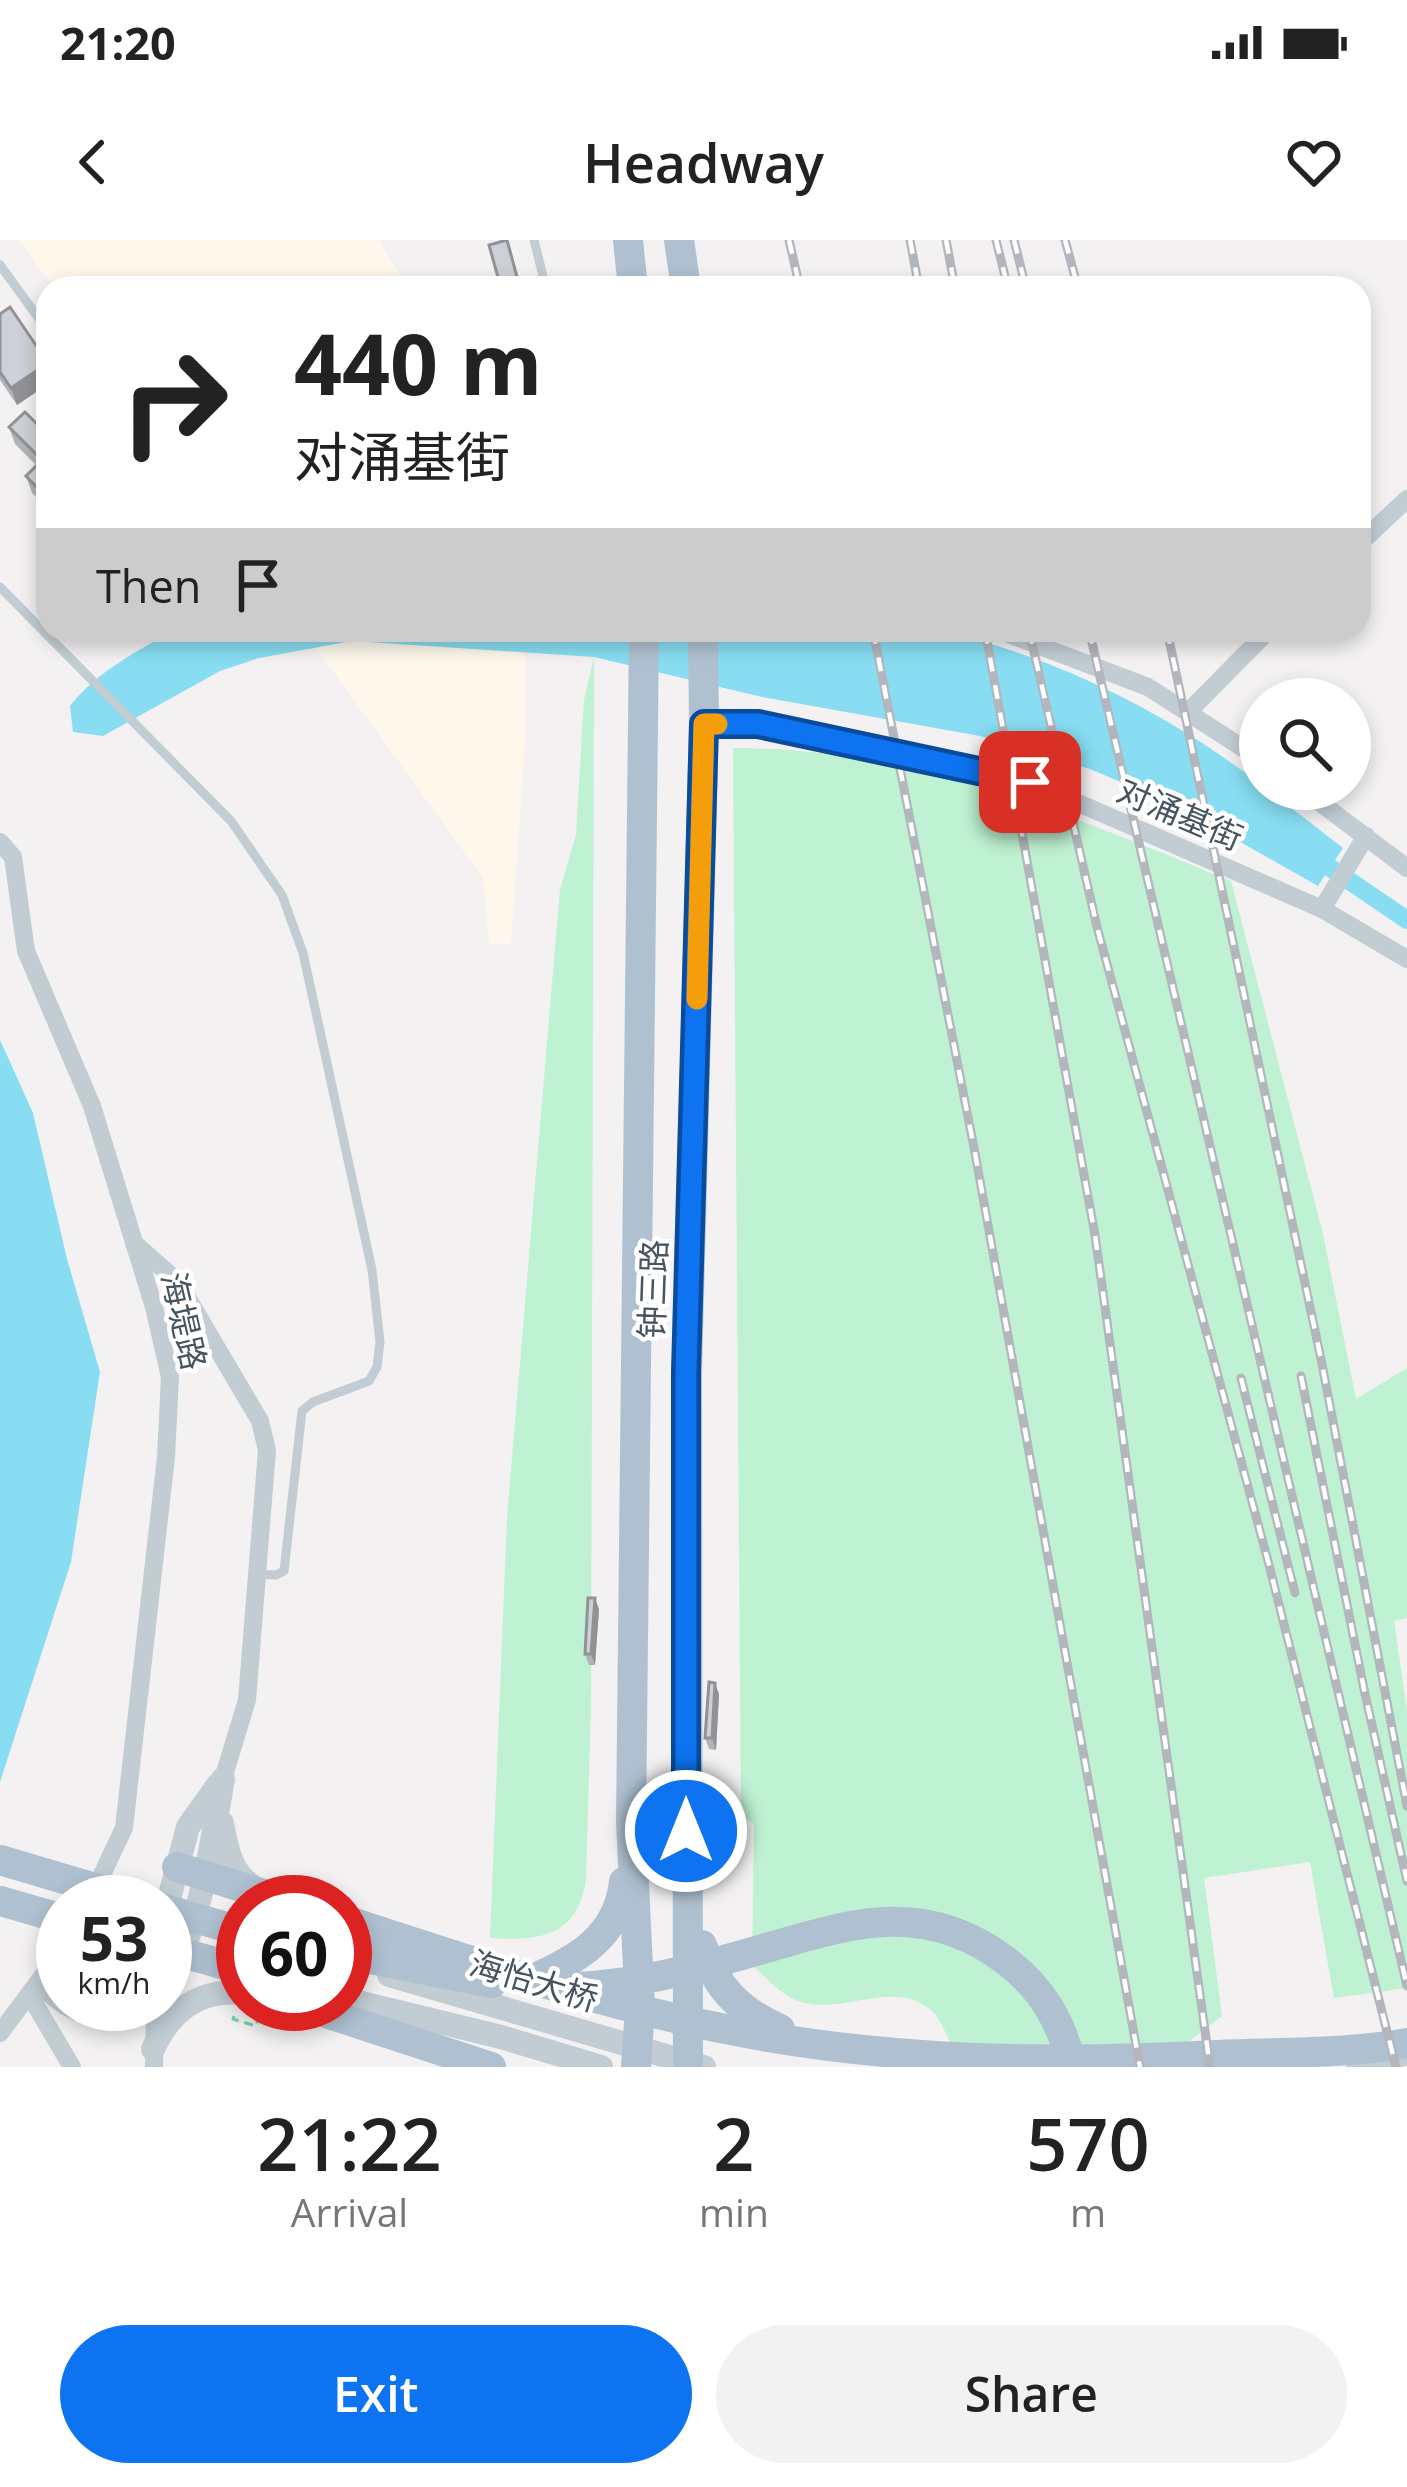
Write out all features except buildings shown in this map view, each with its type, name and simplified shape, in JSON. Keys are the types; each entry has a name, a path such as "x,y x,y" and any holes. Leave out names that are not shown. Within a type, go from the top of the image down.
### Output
{"main road":[{"path":"628,240 632,276"},
{"path":"680,240 684,276"},
{"name":"钟三路","path":"636,2067 640,2009 631,1822 643,642"},
{"name":"钟三路","path":"688,2067 686,1372 703,642"},
{"path":"631,1822 641,1845 653,1858 666,1861 686,1831"},
{"path":"530,1979 591,1949 611,1924 622,1899 631,1822"},
{"path":"0,1860 51,1875"},
{"path":"192,1871 216,1879"},
{"path":"0,1901 36,1911"},
{"path":"691,1910 721,1989 758,2019 806,2043"},
{"path":"372,1962 532,1989 585,1987 680,1971 848,1925 938,1926 984,1944 1040,1993 1057,2018 1072,2067"},
{"path":"372,1929 530,1979 689,2021 806,2043 906,2055 1055,2061 1315,2053 1407,2043"},
{"path":"372,2011 478,2053 494,2067"},
{"path":"372,2028 494,2067"},
{"path":"761,2067 780,2048 806,2043"}],"street":[{"path":"1371,533 1407,499"},
{"path":"1030,642 1148,687 1239,745"},
{"path":"1188,712 1257,642"},
{"name":"对涌基街","path":"704,724 758,724 1030,782 1325,904 1407,959"},
{"path":"1331,810 1407,868"},
{"path":"1325,904 1366,836"},
{"name":"海堤路","path":"0,842 13,857 26,951 92,1106 170,1377 166,1457 124,1828 102,1875"},
{"path":"134,1243 178,1282 260,1420 267,1450 247,1700 189,1875"},
{"path":"223,1779 221,1813 229,1855 239,1875"},
{"path":"192,1871 201,1908 192,1926"},
{"name":"海怡大桥","path":"372,1966 704,2067"},
{"path":"0,2033 36,1986"},
{"path":"34,1989 71,2067"},
{"path":"153,2058 164,2026 201,1996 216,1992"},
{"name":"海怡大桥","path":"372,2006 601,2067"},
{"path":"1358,2067 1407,2054"}],"lane":[{"path":"534,240 543,276"},
{"path":"0,265 36,314"},
{"path":"0,587 36,625"},
{"path":"52,642 240,832 282,895 303,953 372,1270 380,1342 377,1367 364,1384 313,1402 302,1411 284,1571 255,1574"}],"shaded area":[{"path":"19,240 379,240 401,276 45,276"},
{"path":"312,642 525,642 526,728 511,944 489,944 483,878"}],"green space":[{"path":"594,657 591,1705 586,1878 575,1913 554,1931 525,1938 490,1938 507,1517 560,889 576,835 584,700"},
{"path":"733,748 864,759 926,772 1049,809 1231,881 1323,1234 1356,1399 1407,1368 1407,1618 1394,1621 1407,1710 1407,1988 1334,1998 1310,1862 1204,1878 1222,2016 1188,2042 1082,2048 952,2045 936,2015 917,2001 881,1997 806,2003 783,1993 752,1965 754,1824 741,1814"}],"water":[{"path":"154,642 347,642 259,658 220,671 103,736 73,732 70,706 93,682"},
{"path":"367,642 985,642 1109,690 1187,733 1239,769 1239,810 1294,810 1343,848 1318,886 1175,805 1090,769 980,736 762,697 594,657"},
{"path":"0,1040 33,1113 67,1259 100,1372 71,1562 0,1782"}],"waterway":[{"path":"1329,867 1407,920"}],"railway":[{"path":"789,240 797,276"},
{"path":"910,240 917,276"},
{"path":"946,240 953,276"},
{"path":"996,240 1005,276"},
{"path":"1014,240 1023,276"},
{"path":"1065,240 1075,276"},
{"path":"875,642 975,1153 1140,2067"},
{"path":"987,642 1095,1235 1210,2067"},
{"path":"1032,642 1097,927 1268,1561 1396,2067"},
{"path":"1092,642 1407,1986"},
{"path":"1170,642 1321,1359 1407,1806"},
{"path":"1301,1376 1407,1881"},
{"path":"1241,1378 1295,1593"}],"slow traffic":[{"path":"697,999 704,724 717,724"}],"route":[{"path":"686,1831 686,1372 704,724 758,724 1030,782"}]}
